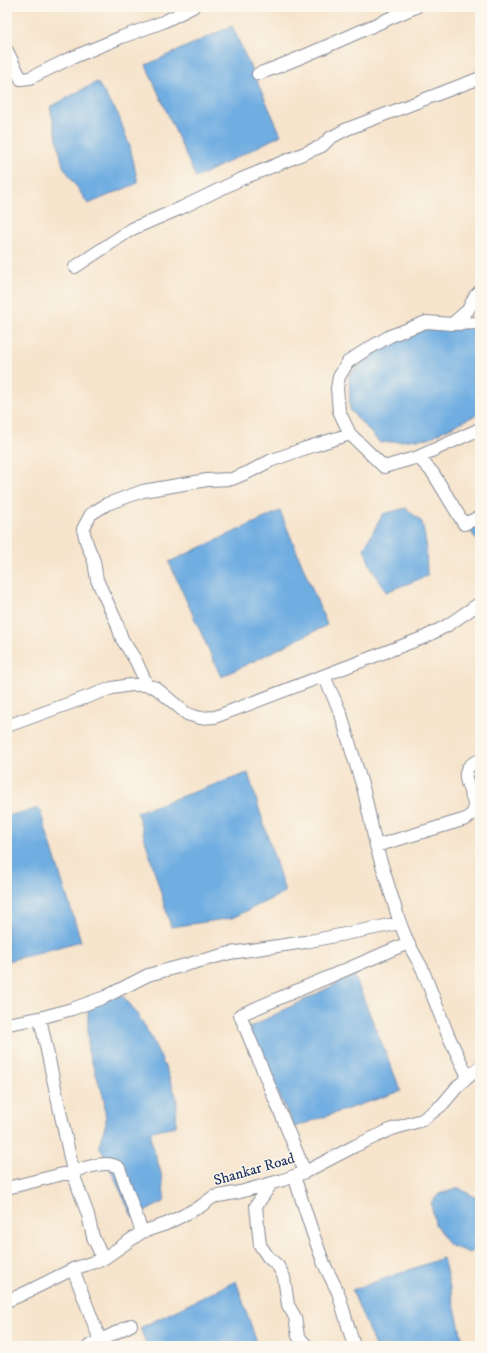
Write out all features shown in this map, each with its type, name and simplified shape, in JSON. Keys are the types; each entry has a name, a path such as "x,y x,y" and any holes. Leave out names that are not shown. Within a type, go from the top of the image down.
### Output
{"street":[{"path":"7,51 21,79 30,78 69,59 163,22 193,7"},
{"path":"258,74 295,61 416,7"},
{"path":"75,267 132,229 181,208 239,180 322,146 330,138 347,129 480,78"},
{"path":"452,324 468,310 475,296 480,292"},
{"path":"480,323 452,324 426,322 390,336 348,362 339,378 337,388 339,411 350,434 384,467 418,456 480,429"},
{"path":"147,685 136,661 122,639 116,621 97,580 94,561 83,529 91,514 107,504 143,491 207,480 232,479 270,461 350,434"},
{"path":"418,456 433,474 464,524 480,517"},
{"path":"7,726 112,688 131,685 147,685 156,688 187,714 200,718 215,717 425,638 448,626 480,603"},
{"path":"324,676 341,714 360,777 376,846 400,923 408,943 422,968 448,1035 468,1077"},
{"path":"376,846 466,818 471,815 474,811 474,805 466,774 468,767 472,762 480,760"},
{"path":"7,1024 72,1010 105,997 148,976 230,953 305,942 400,923"},
{"path":"354,1346 338,1292 317,1246 299,1174 240,1015 408,943"},
{"path":"40,1018 73,1174 88,1215 93,1237 104,1259"},
{"name":"Shankar Road","path":"7,1301 73,1269 104,1259 142,1232 166,1224 201,1206 213,1197 271,1184 299,1174 392,1129 422,1120 442,1105 458,1086 480,1067"},
{"path":"7,1188 63,1174 73,1174 106,1163 113,1164 119,1168 142,1232"},
{"path":"271,1184 256,1206 260,1245 268,1257 278,1266 284,1277 288,1305 295,1317 298,1336 307,1346"},
{"path":"73,1269 100,1340"},
{"path":"89,1346 131,1325"}],"water":[{"path":"232,26 281,135 196,178 146,65"},
{"path":"97,82 118,114 130,147 138,183 88,204 63,166 50,107"},
{"path":"476,327 480,331 480,413 429,438 380,443 350,410 349,374 380,349 421,330"},
{"path":"406,508 422,522 426,543 427,576 386,592 370,565 364,548 383,514"},
{"path":"280,511 327,625 221,677 169,562"},
{"path":"480,522 480,544 468,528"},
{"path":"248,773 285,892 232,918 171,927 137,812"},
{"path":"39,808 81,941 7,961 7,816"},
{"path":"354,975 401,1091 294,1127 248,1028"},
{"path":"113,985 134,1009 151,1037 166,1069 177,1099 176,1126 151,1131 151,1140 161,1173 165,1201 133,1218 99,1145 106,1123 104,1098 88,1051 88,1004"},
{"path":"459,1188 480,1200 480,1247 470,1253 449,1245 435,1224 431,1203 439,1194"},
{"path":"443,1258 464,1346 375,1346 352,1290"},
{"path":"236,1281 258,1346 147,1346 140,1328"}]}
